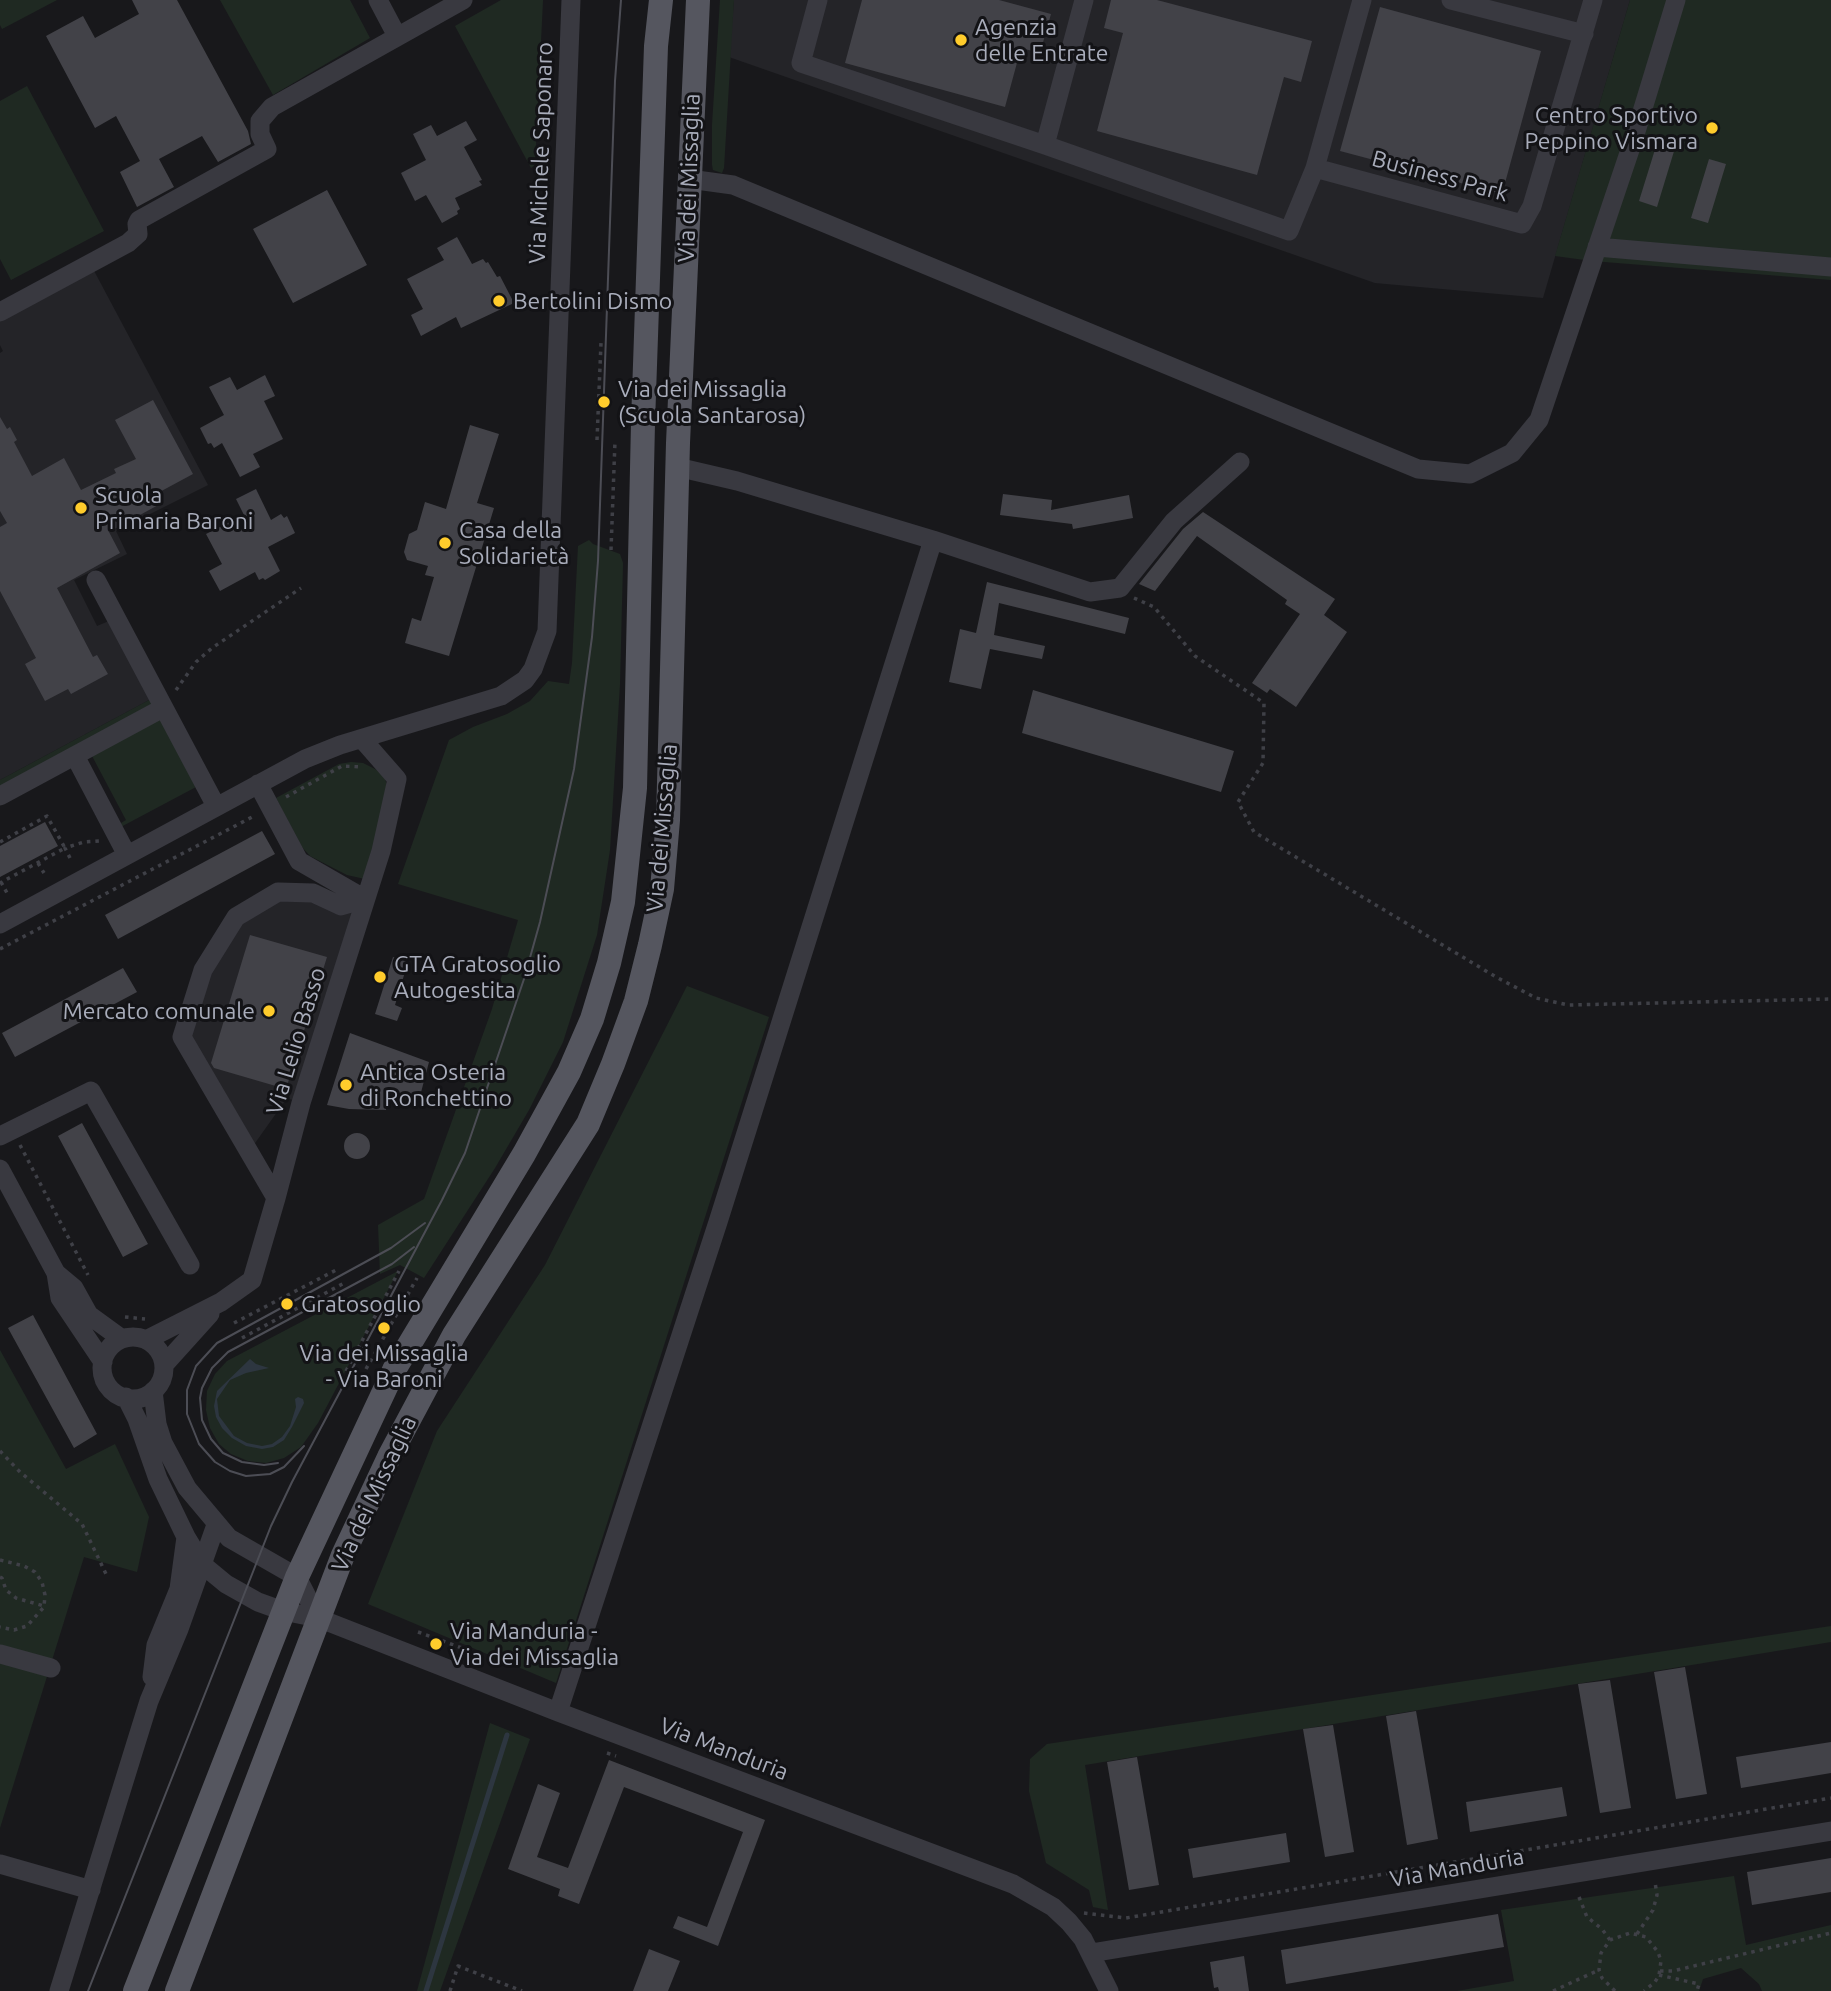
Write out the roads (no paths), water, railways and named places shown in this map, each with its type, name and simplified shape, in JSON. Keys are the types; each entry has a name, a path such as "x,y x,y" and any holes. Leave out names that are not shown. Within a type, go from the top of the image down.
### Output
{"main road":[{"name":"Via dei Missaglia","path":"135,1991 297,1577 394,1370 524,1154 569,1072 592,1019 609,963 623,902 635,789 644,395 656,46 661,0"},
{"name":"Via dei Missaglia","path":"177,1991 343,1555 389,1457 454,1335 588,1124 636,1001 662,889 667,834 677,467 698,0"}],"street":[{"path":"379,0 397,36"},
{"path":"0,312 128,243 138,233 139,220 267,149 260,134 260,121 272,107 463,0"},
{"name":"Via Michele Saponaro","path":"0,924 321,752 489,701 512,691 533,669 547,631 571,0"},
{"path":"818,0 801,63 1289,231 1314,168 1362,0"},
{"path":"1045,145 1084,0"},
{"path":"1451,0 1584,34"},
{"name":"Business Park","path":"1314,168 1522,224 1532,206 1593,0"},
{"path":"689,179 733,185 1418,469 1470,474 1512,453 1539,420 1634,138 1676,0"},
{"path":"1597,247 1831,267"},
{"path":"677,467 737,481 933,540 1090,592 1120,588 1174,521 1240,462"},
{"path":"558,1712 722,1209 933,540"},
{"path":"96,580 166,704 216,806"},
{"path":"0,796 166,704"},
{"name":"Via Lelio Basso","path":"146,1340 221,1302 252,1280 301,1103 381,851 397,779 362,739"},
{"path":"75,756 127,855"},
{"path":"258,784 299,861 365,899"},
{"name":"Via Lelio Basso","path":"276,1198 183,1037 196,992 203,970 236,917 278,892 313,893 341,906 365,899"},
{"path":"6,1133 91,1091 191,1265"},
{"path":"0,1169 56,1273 60,1298 103,1362"},
{"path":"56,1273 74,1288 89,1315 122,1339"},
{"name":"Via Lelio Basso","path":"164,1365 221,1302"},
{"path":"134,1337 146,1340 157,1349 164,1365 161,1380 153,1391 142,1397 127,1397 117,1393 108,1386 103,1372 103,1362 110,1347 122,1339 134,1337"},
{"path":"153,1391 157,1424 163,1443 187,1488 229,1538 297,1577"},
{"path":"127,1397 158,1479 203,1565 226,1584 258,1602 283,1611 318,1618"},
{"path":"186,1537 216,1525"},
{"path":"59,1991 149,1701 180,1629 216,1525"},
{"path":"149,1701 156,1645 179,1589 186,1537"},
{"name":"Via dei Missaglia","path":"297,1577 318,1618"},
{"name":"Via Manduria","path":"318,1618 1013,1884 1053,1907 1083,1939 1109,1991"},
{"path":"0,1654 51,1668"},
{"name":"Via Manduria","path":"1091,1954 1831,1831"},
{"path":"8,1866 91,1890"}],"waterway":[{"path":"426,1991 507,1735"}],"tram line":[{"path":"88,1991 271,1526 465,1153 524,979 540,922 574,769 592,637 598,561 615,81 621,0"},
{"path":"304,1446 284,1467 270,1474 246,1476 215,1462 199,1444 187,1414 187,1390 196,1366 217,1343 391,1248 425,1223"},
{"path":"278,1463 264,1465 242,1462 223,1453 211,1439 202,1420 200,1398 212,1368 228,1352 392,1264 414,1247"}],"place":[{"name":"Agenzia delle Entrate","path":"961,40"},
{"name":"Centro Sportivo Peppino Vismara","path":"1712,128"},
{"name":"Bertolini Dismo","path":"499,301"},
{"name":"Via dei Missaglia (Scuola Santarosa)","path":"604,402"},
{"name":"Scuola Primaria Baroni","path":"81,508"},
{"name":"Casa della Solidarietà","path":"445,543"},
{"name":"GTA Gratosoglio Autogestita","path":"380,977"},
{"name":"Mercato comunale","path":"269,1011"},
{"name":"Antica Osteria di Ronchettino","path":"346,1085"},
{"name":"Gratosoglio","path":"287,1304"},
{"name":"Via dei Missaglia - Via Baroni","path":"384,1328"},
{"name":"Via Manduria - Via dei Missaglia","path":"436,1644"}]}
